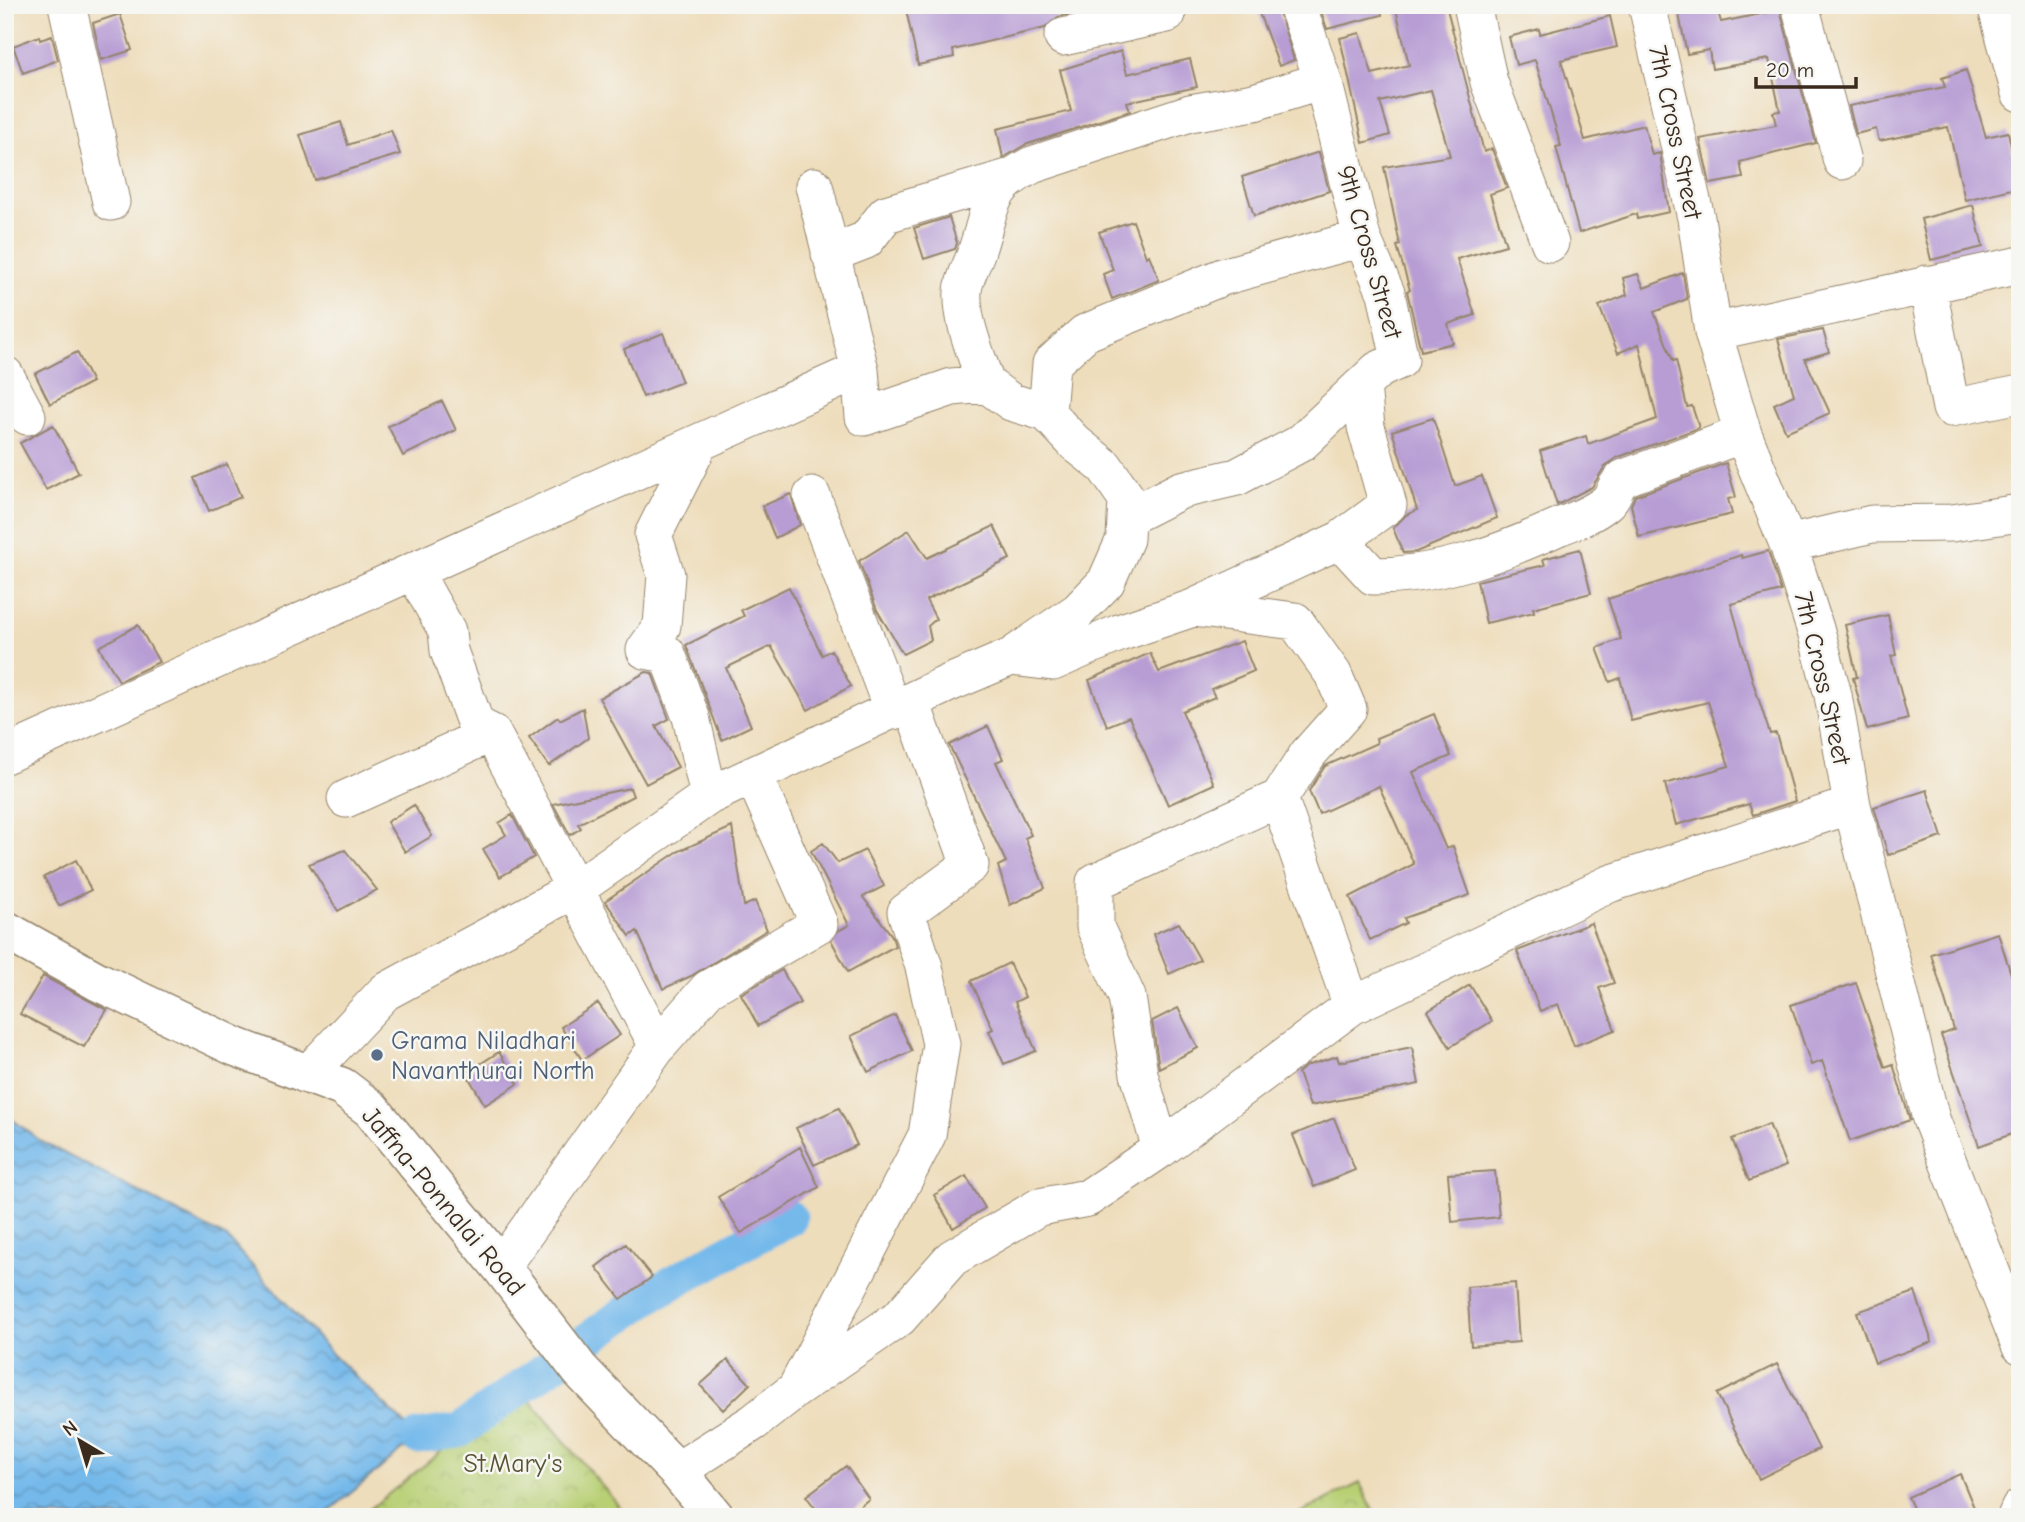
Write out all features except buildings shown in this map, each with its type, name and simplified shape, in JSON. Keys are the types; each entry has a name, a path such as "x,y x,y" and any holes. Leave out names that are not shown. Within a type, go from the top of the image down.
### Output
{"main road":[{"name":"Jaffna-Ponnalai Road","path":"5,930 97,981 236,1047 342,1087 371,1109 501,1267 580,1370 677,1471 715,1517"}],"street":[{"path":"67,5 110,202"},
{"path":"1063,37 1167,15 1164,5"},
{"name":"9th Cross Street","path":"1297,5 1324,84 1362,237 1386,293 1400,360 1378,370 1362,385"},
{"path":"1472,5 1489,82 1550,243"},
{"name":"7th Cross Street","path":"1647,5 1696,218 1713,332 1743,435 1788,544 1833,695 1852,804 1931,1119 2020,1345"},
{"path":"1800,5 1842,161"},
{"path":"1996,5 2020,93"},
{"path":"830,254 866,240 886,214 1008,178 1032,165 1190,113 1254,102 1306,86 1324,84"},
{"path":"294,1070 385,992 577,888 709,796 1012,657 1078,611 1106,582 1125,539 1126,499 1105,467 1075,443 1048,413 1011,402 986,384 972,341 963,289 978,248 988,206 1008,178"},
{"path":"814,186 860,370 864,417 952,387 986,384"},
{"path":"1048,413 1051,364 1085,333 1222,277 1362,237"},
{"path":"1713,332 2020,265"},
{"path":"1927,284 1951,408 2020,394"},
{"path":"5,755 860,370"},
{"path":"5,375 27,416"},
{"path":"1126,518 1181,490 1237,477 1301,443 1362,385"},
{"path":"1012,657 1053,662 1119,633 1193,608 1340,540 1388,505 1366,427 1362,385"},
{"path":"1340,540 1373,576 1405,576 1453,568 1574,520 1608,502 1616,484 1624,478 1743,435"},
{"path":"700,442 653,535 666,575 662,626 645,650 667,653 691,717 709,796"},
{"path":"1301,443 1372,448"},
{"path":"796,1389 927,1135 941,1044 924,967 906,912 970,865 812,496"},
{"path":"1788,544 1872,524 1952,523 2020,513"},
{"path":"414,572 447,631 449,651 476,725 492,733 577,888 658,1046"},
{"path":"1161,1149 1139,1073 1127,997 1095,928 1095,882 1279,798 1308,754 1348,709 1333,674 1295,621 1193,608"},
{"path":"346,799 492,733"},
{"path":"501,1267 658,1046 708,989 819,924 753,775"},
{"path":"1279,798 1352,1006"},
{"path":"677,1471 754,1422 796,1389 899,1318 952,1258 1039,1207 1088,1198 1161,1149 1352,1006 1609,884 1852,804"},
{"path":"2015,1517 2020,1508"}],"green space":[{"name":"St.Mary's","path":"520,1388 628,1517 360,1517"},
{"path":"1360,1483 1376,1517 1292,1517"}],"water":[{"path":"5,1114 42,1142 227,1238 332,1354 418,1437 322,1517 5,1517"}],"waterway":[{"path":"418,1437 459,1431 652,1294 790,1218"}],"place":[{"name":"Grama Niladhari Navanthurai North","path":"377,1055"}]}
